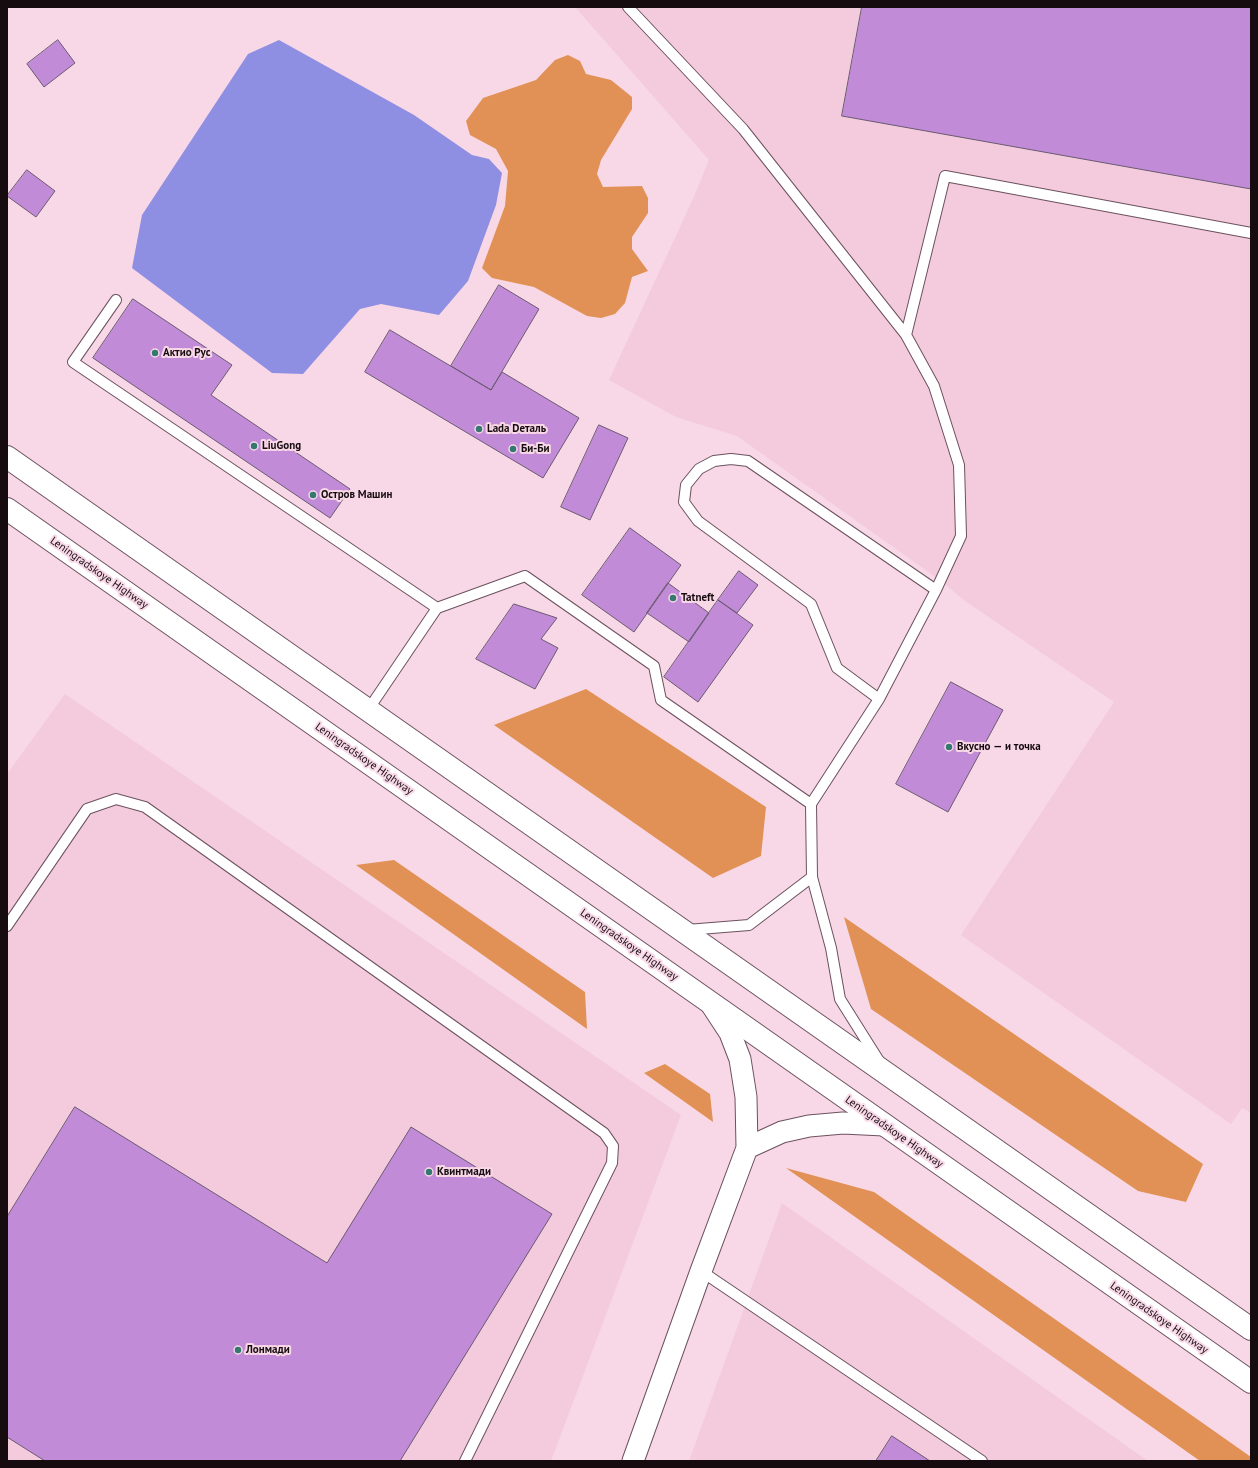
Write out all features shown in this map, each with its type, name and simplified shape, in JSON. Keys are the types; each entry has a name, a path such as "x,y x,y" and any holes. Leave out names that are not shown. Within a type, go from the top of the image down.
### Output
{"highway":[{"path":"7,457 1251,1329"},
{"name":"Leningradskoye Highway","path":"7,509 1251,1382"}],"street":[{"path":"633,1461 701,1271 748,1148 746,1097 740,1059 730,1033 711,1002"},
{"path":"748,1148 782,1132 809,1126 843,1123 884,1125"}],"lane":[{"path":"628,7 743,129 906,335 934,386 959,465 961,536 936,590 878,698 810,804 812,877 831,948 840,998 886,1073"},
{"path":"906,335 946,176 1251,233"},
{"path":"116,300 73,362 437,608"},
{"path":"878,698 837,668 811,604 698,522 684,502 686,485 699,469 714,461 732,459 748,461 936,590"},
{"path":"368,710 437,608 525,576 654,666 661,700 810,804"},
{"path":"7,926 87,809 116,799 145,808 604,1133 613,1146 612,1163 465,1461"},
{"path":"682,930 750,925 812,877"},
{"path":"701,1271 982,1461"}],"shaded area":[{"path":"575,7 1251,7 1251,1113 1242,1108 1231,1124 961,935 1114,702 965,601 941,581 737,436 676,417 609,380 693,199 709,160"},
{"path":"279,40 414,115 472,155 489,159 502,173 496,205 468,281 439,315 381,304 360,309 303,374 272,373 132,268 142,215 248,54"},
{"path":"568,55 580,61 586,74 611,80 632,97 632,109 601,160 597,174 603,187 642,186 648,198 648,213 632,237 632,249 648,271 632,277 625,303 615,314 601,318 587,316 534,287 492,278 482,268 505,206 508,171 496,149 470,135 466,121 483,98 536,80 555,60"},
{"path":"586,689 766,807 761,856 713,878 494,725"},
{"path":"65,694 681,1115 551,1461 7,1461 7,774"},
{"path":"394,860 585,992 587,1029 356,865"},
{"path":"844,917 1203,1164 1186,1202 1138,1191 871,1009"},
{"path":"665,1064 710,1094 713,1122 644,1073"},
{"path":"786,1168 874,1192 1251,1457 1251,1461 1200,1461"},
{"path":"782,1203 1148,1461 689,1461"}],"building":[{"path":"862,7 1251,7 1251,189 842,116"},
{"path":"58,40 75,63 44,87 27,64"},
{"path":"27,170 55,191 36,217 7,196"},
{"path":"499,285 539,309 491,390 451,366"},
{"path":"133,299 232,365 211,395 350,489 330,518 93,358"},
{"path":"390,330 491,390 502,372 579,418 543,478 365,372"},
{"path":"599,425 628,438 590,520 561,507"},
{"path":"630,528 681,565 634,632 582,595"},
{"path":"739,571 758,585 737,613 718,600"},
{"name":"Tatneft","path":"668,583 709,613 689,642 647,613"},
{"path":"718,600 753,625 698,702 664,677"},
{"path":"514,604 557,618 541,639 558,648 535,689 476,659"},
{"name":"Вкусно — и точка","path":"951,682 1003,710 948,812 896,784"},
{"name":"Лонмади","path":"75,1107 327,1263 411,1127 552,1214 400,1461 45,1461 7,1437 7,1217"},
{"path":"892,1436 930,1461 876,1461"}],"place":[{"name":"Актио Рус","path":"155,353"},
{"name":"Lada Dеталь","path":"479,429"},
{"name":"LiuGong","path":"254,446"},
{"name":"Би-Би","path":"513,449"},
{"name":"Остров Машин","path":"313,495"},
{"name":"Tatneft","path":"673,598"},
{"name":"Вкусно — и точка","path":"949,747"},
{"name":"Квинтмади","path":"429,1172"},
{"name":"Лонмади","path":"238,1350"}]}
